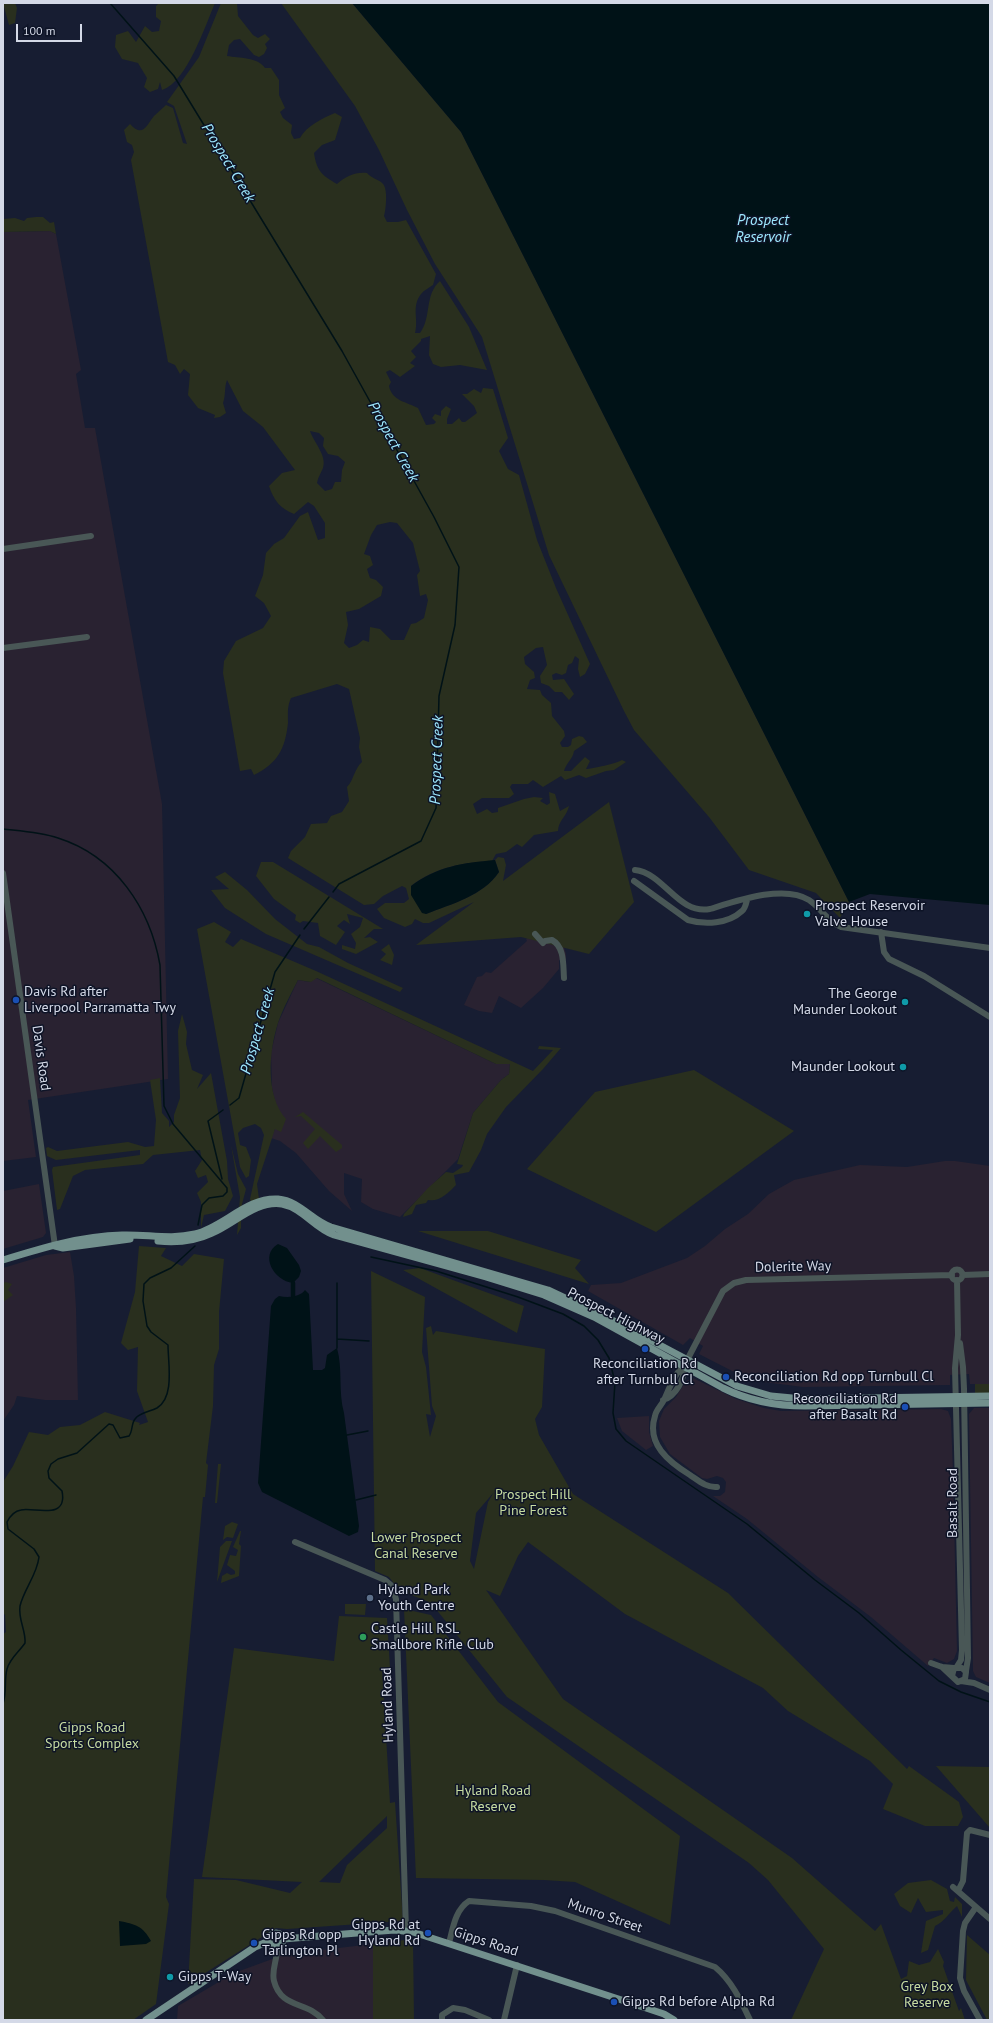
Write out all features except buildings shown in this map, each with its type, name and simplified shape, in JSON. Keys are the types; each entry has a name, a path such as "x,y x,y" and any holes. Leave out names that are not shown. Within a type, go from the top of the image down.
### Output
{"main road":[{"name":"Prospect Highway","path":"3,1260 54,1246 63,1248 124,1239 187,1241 205,1234 240,1214 264,1206 276,1204 289,1206 301,1212 321,1229 334,1235 486,1276 563,1303 685,1363 734,1393 749,1398 778,1404 806,1406 956,1400 990,1403"},
{"name":"Prospect Highway","path":"964,1400 990,1396"},
{"name":"Gipps Road","path":"283,1939 379,1931 406,1931 449,1943 643,2006 664,2014 674,2020"},
{"path":"146,2020 255,1947 269,1941 271,1935 274,1933 280,1934 283,1939 282,1943 277,1946 273,1946 269,1941"}],"street":[{"path":"3,549 91,536"},
{"path":"3,648 87,636"},
{"path":"635,870 648,874 695,910 706,910 772,894 794,894 809,900 827,919 841,927 990,948"},
{"name":"Davis Road","path":"3,873 54,1246"},
{"path":"634,881 688,920 696,922 728,920 743,911 748,900"},
{"path":"881,932 884,952 889,959 924,976 990,1017"},
{"path":"535,934 543,943 545,941 552,940 556,942 561,952 564,978"},
{"path":"963,1275 960,1270 956,1270 952,1275 954,1279 957,1280 962,1278 963,1275 990,1274"},
{"name":"Dolerite Way","path":"717,1487 707,1486 674,1465 659,1449 655,1439 654,1420 657,1410 664,1400 669,1398 685,1375 685,1363 723,1291 734,1283 746,1280 952,1275"},
{"name":"Basalt Road","path":"957,1280 958,1335 955,1368 968,1658 966,1672"},
{"name":"Basalt Road","path":"955,1668 960,1660 962,1650 964,1367 958,1335"},
{"name":"Hyland Road","path":"295,1542 385,1580 395,1591 406,1931"},
{"path":"930,1662 942,1667 960,1667 966,1672 974,1684"},
{"path":"942,1667 956,1681 974,1684 990,1690"},
{"path":"952,1676 955,1668"},
{"path":"961,1681 965,1679 966,1672"},
{"path":"990,1835 974,1830 968,1831 966,1835 963,1881 956,1889 990,1919"},
{"name":"Munro Street","path":"449,1943 458,1912 462,1906 469,1901 531,1906 555,1911 715,1967 724,1974 750,2020"},
{"path":"976,1907 965,1923 963,1931 960,1978 964,1991 980,2020"},
{"path":"277,1946 273,1972 274,1981 278,1991 284,1999 294,2005 317,2013 323,2020"},
{"path":"504,2020 516,1966"},
{"path":"442,2020 442,2015 447,2010 453,2008 465,2010 489,2020"}],"shaded area":[{"path":"50,231 56,234 81,370 76,374 85,428 95,428 162,804 168,1079 28,1100 36,1157 3,1161 3,232"},
{"path":"536,930 563,944 566,954 566,960 559,960 559,969 543,988 521,1008 499,996 492,1013 479,1011 464,1005 477,977 482,976 486,972 491,973 527,941 526,939"},
{"path":"316,978 496,1064 510,1063 509,1074 501,1080 473,1113 458,1159 400,1217 373,1209 361,1202 362,1179 344,1173 344,1194 352,1211 329,1191 296,1153 280,1141 271,1138 275,1128 281,1131 272,1088 271,1053 278,1023 298,980 310,982"},
{"path":"945,1161 990,1166 990,1384 970,1384 969,1374 950,1375 950,1385 803,1387 764,1382 736,1373 699,1354 703,1346 690,1338 683,1345 588,1291 591,1285 621,1283 687,1258 705,1246 725,1229 748,1214 769,1194 794,1180 860,1165 907,1167"},
{"path":"39,1184 46,1233 43,1237 3,1249 3,1191"},
{"path":"70,1252 74,1276 76,1308 78,1400 45,1400 17,1396 14,1405 3,1421 3,1268 46,1255"},
{"path":"693,1378 736,1399 764,1408 781,1411 941,1409 948,1411 951,1419 953,1472 957,1651 954,1659 947,1663 934,1658 928,1666 871,1617 818,1577 747,1519 713,1496 720,1496 725,1492 726,1482 723,1478 717,1476 707,1479 702,1478 670,1454 660,1437 659,1421 664,1409 676,1397 686,1381"},
{"path":"974,1408 990,1408 990,1683 976,1677 973,1671 969,1414"},
{"path":"649,1416 649,1432 653,1446 646,1450 622,1431 617,1418"},
{"path":"373,1944 373,2020 177,2020 178,2006 234,1973 286,1954"}],"green space":[{"path":"3,3 15,3 17,8 15,23 9,25"},
{"path":"159,3 215,3 194,52 179,76 171,85 162,90 160,82 158,89 150,92 144,87 147,78 138,63 122,59 115,47 116,35 128,31 136,42 145,26 152,32 159,31 161,21 156,17 156,6"},
{"path":"221,3 237,3 238,16 253,35 258,38 265,34 270,39 265,44 267,48 264,54 259,57 254,55 240,39 234,40 229,45 227,56 253,60 262,64 265,68 271,68 279,80 279,95 285,108 280,112 283,118 292,125 291,133 294,139 300,138 311,126 330,115 335,113 342,117 335,140 322,145 314,153 319,169 324,175 337,184 351,175 358,173 367,173 371,177 381,182 386,190 384,216 387,222 406,220 436,274 433,285 422,293 416,304 415,333 420,333 424,327 432,293 440,281 469,327 487,370 460,365 441,367 433,364 429,355 430,336 421,339 421,341 411,351 416,357 410,363 415,366 400,377 390,370 386,372 391,382 389,386 393,395 400,400 418,408 426,425 434,424 436,422 432,418 435,414 441,416 441,411 446,406 451,409 447,419 447,424 452,424 459,418 462,422 465,422 477,413 474,406 462,394 467,394 474,389 481,393 483,388 493,389 508,438 499,451 508,469 519,475 537,540 556,588 590,664 585,674 580,677 578,669 579,659 575,656 572,663 568,665 566,673 562,675 556,673 552,675 553,680 564,679 574,694 569,700 562,692 555,692 549,686 541,683 540,676 547,665 543,647 536,648 524,657 525,664 534,672 535,678 530,680 527,689 540,690 542,695 551,703 552,716 564,731 565,736 560,743 562,747 568,747 571,745 572,739 579,736 583,737 587,742 574,751 564,771 571,771 585,757 590,761 586,769 604,766 622,760 626,762 614,770 606,771 586,778 579,775 565,780 561,776 543,787 533,780 528,784 512,784 510,787 514,794 509,798 482,798 473,804 477,814 487,809 492,813 498,812 498,808 534,797 543,798 540,801 547,805 550,803 549,792 555,794 560,811 569,806 559,824 558,831 534,835 522,847 517,844 506,852 496,854 492,861 470,863 439,870 411,886 426,914 456,903 475,893 492,880 499,872 495,860 498,857 504,858 506,865 503,881 609,802 634,902 589,954 521,937 416,945 474,902 429,923 423,923 415,919 412,924 405,927 384,918 377,909 385,903 404,903 409,899 406,888 402,886 383,896 374,904 364,905 288,858 291,851 305,837 311,824 327,823 331,816 342,812 349,801 347,787 357,768 362,762 359,747 360,738 349,689 337,684 291,698 288,707 288,723 285,740 275,760 254,775 251,769 240,771 223,673 224,661 236,641 263,628 271,616 264,603 255,596 263,575 266,553 274,544 284,538 300,516 308,512 318,540 325,538 325,523 314,506 308,502 294,514 285,509 275,500 269,486 282,473 295,470 263,427 243,411 227,380 223,403 226,413 220,417 214,418 215,415 198,408 188,395 190,374 184,369 180,374 175,365 168,362 131,160 134,152 132,145 127,142 124,130 130,124 138,130 144,129 154,116 166,105 173,108 183,143 187,144 174,106 167,102 199,57","holes":["310,431 319,433 324,438 323,446 328,454 338,456 345,462 342,470 341,482 335,482 332,489 325,491 317,483 324,463 320,449","390,522 397,523 413,543 420,571 417,575 420,596 426,594 428,600 424,618 411,624 404,640 391,640 380,629 370,627 369,642 363,640 357,645 349,648 344,643 348,625 346,612 359,609 381,596 383,587 376,580 370,578 367,569 373,565 370,556 364,554 371,535 377,525"]},
{"path":"281,3 352,3 461,132 849,902 840,918 816,893 749,870 709,817 634,730 549,555 482,337 435,264 407,210 379,150 355,106"},
{"path":"43,217 50,223 54,222 56,234 50,231 3,232 3,219 15,218 24,221 27,218"},
{"path":"261,862 273,862 383,929 374,929 364,938 370,937 378,942 356,954 342,949 342,945 355,949 356,943 351,934 360,927 363,918 347,914 350,924 344,920 337,926 345,932 336,945 320,936 318,923 303,921 300,923 295,920 296,915 274,899 256,876"},
{"path":"225,872 247,890 275,919 307,944 319,947 348,963 403,988 400,992 266,934 225,908 211,890 229,889 215,877"},
{"path":"214,922 231,932 225,942 233,947 241,939 316,971 533,1071 553,1050 538,1049 539,1046 561,1048 506,1107 487,1134 481,1150 469,1172 454,1175 456,1185 447,1194 436,1200 428,1200 426,1203 416,1205 412,1214 403,1217 404,1214 428,1188 446,1172 453,1173 462,1167 463,1165 457,1164 473,1113 501,1080 509,1074 510,1064 496,1064 317,978 311,982 298,980 278,1023 272,1046 272,1085 279,1109 286,1119 281,1132 275,1129 257,1184 259,1199 251,1202 250,1199 264,1135 261,1128 255,1124 243,1128 238,1133 240,1145 246,1147 251,1160 249,1176 246,1178 240,1167 197,929"},
{"path":"389,944 394,955 392,965 380,960 386,954 381,950"},
{"path":"182,1014 187,1032 186,1044 192,1070 203,1075 197,1089 211,1073 227,1161 228,1179 233,1196 225,1211 204,1215 201,1228 201,1202 197,1193 208,1182 206,1175 198,1178 195,1171 202,1160 200,1150 153,1155 143,1164 85,1170 73,1176 60,1209 57,1210 52,1170 53,1167 140,1155 140,1150 56,1160 47,1156 46,1148 48,1147 57,1151 128,1142 145,1147 154,1146 156,1120 150,1080 160,1078 162,1113 169,1121 169,1127 174,1122 174,1115 180,1098 178,1031"},
{"path":"694,1070 794,1131 656,1232 527,1169 595,1092"},
{"path":"303,1112 342,1145 342,1148 336,1152 320,1136 308,1149 303,1143 315,1129 301,1116 295,1117"},
{"path":"231,1145 238,1174 246,1189 241,1208 241,1228 237,1235 240,1197"},
{"path":"418,1231 488,1231 581,1260 575,1268 589,1284"},
{"name":"Gipps Road Sports Complex","path":"139,1246 166,1248 161,1256 182,1266 194,1254 224,1259 219,1312 219,1349 214,1365 213,1406 206,1463 208,1465 205,1497 203,1497 166,1897 169,1904 156,2004 133,2020 3,2020 3,1634 6,1632 5,1614 3,1616 3,1482 13,1466 29,1432 48,1435 60,1427 80,1425 105,1412 140,1423 139,1425 148,1422 137,1391 138,1347 128,1350 121,1343 135,1292"},
{"path":"420,1268 524,1306 517,1333 403,1270"},
{"path":"371,1271 425,1297 422,1352 426,1367 431,1415 426,1414 430,1437 436,1416 432,1406 426,1328 431,1326 433,1335 436,1331 545,1349 542,1407 535,1419 539,1435 573,1494 728,1593 907,1769 909,1766 959,1802 963,1817 958,1826 925,1826 883,1809 893,1784 870,1761 788,1711 763,1688 625,1614 528,1542 518,1556 500,1596 486,1590 563,1699 792,1858 875,1931 881,1924 901,1979 907,1976 909,1961 919,1965 930,1962 938,1949 944,1962 943,1966 959,2011 961,2008 965,2020 791,2020 824,1949 768,1880 749,1863 507,1697 431,1603 399,1590 389,1577 375,1571","holes":["494,1492 488,1502 474,1569 470,1561 476,1513"]},
{"path":"6,1282 12,1284 8,1290 13,1295 3,1302 3,1283"},
{"path":"975,1384 990,1384 990,1393 975,1393"},
{"path":"218,1464 221,1464 217,1503 215,1503"},
{"path":"232,1522 238,1524 233,1538 227,1537 223,1540 225,1526"},
{"path":"240,1531 239,1544 241,1546 239,1576 221,1583 222,1576 227,1573 231,1575 235,1574 235,1571 227,1565 230,1555 236,1556 238,1550 233,1547"},
{"path":"226,1541 232,1541 217,1582 220,1547"},
{"path":"345,1604 366,1604 365,1615 345,1614"},
{"name":"Hyland Road Reserve","path":"404,1609 431,1615 498,1702 680,1836 670,1925 575,1882 544,1880 416,1878"},
{"path":"339,1616 387,1618 390,1668 382,1668 390,1803 395,1802 403,1921 287,1929 276,1928 188,1984 194,1879 236,1880 290,1893 302,1882 202,1877 234,1648 334,1661","holes":["387,1816 387,1828 347,1865 340,1883 319,1882"]},
{"path":"936,1766 990,1767 990,1828"},
{"path":"931,1880 947,1889 950,1901 954,1902 955,1897 962,1904 962,1917 957,1906 944,1920 935,1926 928,1950 921,1953 926,1921 943,1914 943,1910 926,1912 918,1898 911,1913 900,1906 894,1894 908,1883"},
{"path":"967,1935 990,1955 990,2020 987,2020 966,1980"},
{"path":"413,1939 414,2020 373,2020 373,1944"}],"water":[{"name":"Prospect Reservoir","path":"352,3 990,3 990,905 870,894 849,902 461,132"},
{"path":"495,860 499,872 492,880 475,893 456,903 426,914 422,913 411,895 411,886 431,874 461,864"},
{"path":"278,1244 287,1248 299,1265 301,1271 299,1277 293,1283 280,1278 271,1267 269,1261 270,1254 272,1249"},
{"path":"305,1290 309,1294 313,1370 322,1370 325,1368 327,1355 337,1348 339,1356 341,1397 359,1526 358,1532 349,1536 262,1492 258,1483 271,1306 275,1299 279,1296 294,1296"},
{"path":"119,1921 138,1926 145,1932 151,1941 146,1944 120,1946"}],"waterway":[{"name":"Prospect Creek","path":"110,3 174,76 342,351 434,517 459,567 455,625 439,696 436,808 421,841 339,884 333,892"},
{"path":"3,829 37,833 58,838 78,846 97,857 113,871 127,887 148,924 160,965 164,1106 173,1124 227,1188 227,1192 223,1196 209,1198 202,1205 198,1225"},
{"name":"Prospect Creek","path":"304,929 329,897"},
{"name":"Prospect Creek","path":"230,1105 239,1098 275,972 300,935"},
{"name":"Prospect Creek","path":"222,1179 208,1121 223,1110"},
{"name":"Prospect Creek","path":"3,1704 8,1665 25,1643 20,1616 20,1606 24,1594 36,1570 39,1557 34,1549 8,1529 7,1522 17,1511 49,1511 60,1506 62,1491 49,1478 48,1471 51,1464 58,1459 77,1453 109,1424 113,1425 120,1438 129,1436 134,1421 137,1417 142,1413 157,1408 163,1403 166,1396 169,1379 168,1345 151,1332 147,1326 143,1301 144,1284 150,1278 171,1268 195,1246"},
{"path":"371,1257 436,1271 518,1297 563,1314 584,1326 598,1340 609,1358 615,1382 613,1413 616,1429 626,1441 747,1524 815,1580 859,1613 939,1681 961,1692 990,1702"},
{"path":"293,1283 293,1296"},
{"path":"337,1283 337,1348"},
{"path":"337,1339 369,1341"},
{"path":"347,1435 368,1431"},
{"path":"356,1500 376,1495"}],"place":[{"name":"Prospect Reservoir Valve House","path":"807,914"},
{"name":"Davis Rd after Liverpool Parramatta Twy","path":"16,1000"},
{"name":"The George Maunder Lookout","path":"905,1002"},
{"name":"Maunder Lookout","path":"903,1067"},
{"name":"Reconciliation Rd after Turnbull Cl","path":"645,1349"},
{"name":"Reconciliation Rd opp Turnbull Cl","path":"726,1377"},
{"name":"Reconciliation Rd after Basalt Rd","path":"905,1407"},
{"name":"Hyland Park Youth Centre","path":"370,1598"},
{"name":"Castle Hill RSL Smallbore Rifle Club","path":"363,1637"},
{"name":"Gipps Rd at Hyland Rd","path":"428,1933"},
{"name":"Gipps Rd opp Tarlington Pl","path":"254,1943"},
{"name":"Gipps T-Way","path":"170,1977"},
{"name":"Gipps Rd before Alpha Rd","path":"614,2002"}],"park label":[{"name":"Prospect Hill Pine Forest","path":"533,1504"},
{"name":"Lower Prospect Canal Reserve","path":"416,1546"},
{"name":"Grey Box Reserve","path":"927,1996"}]}
